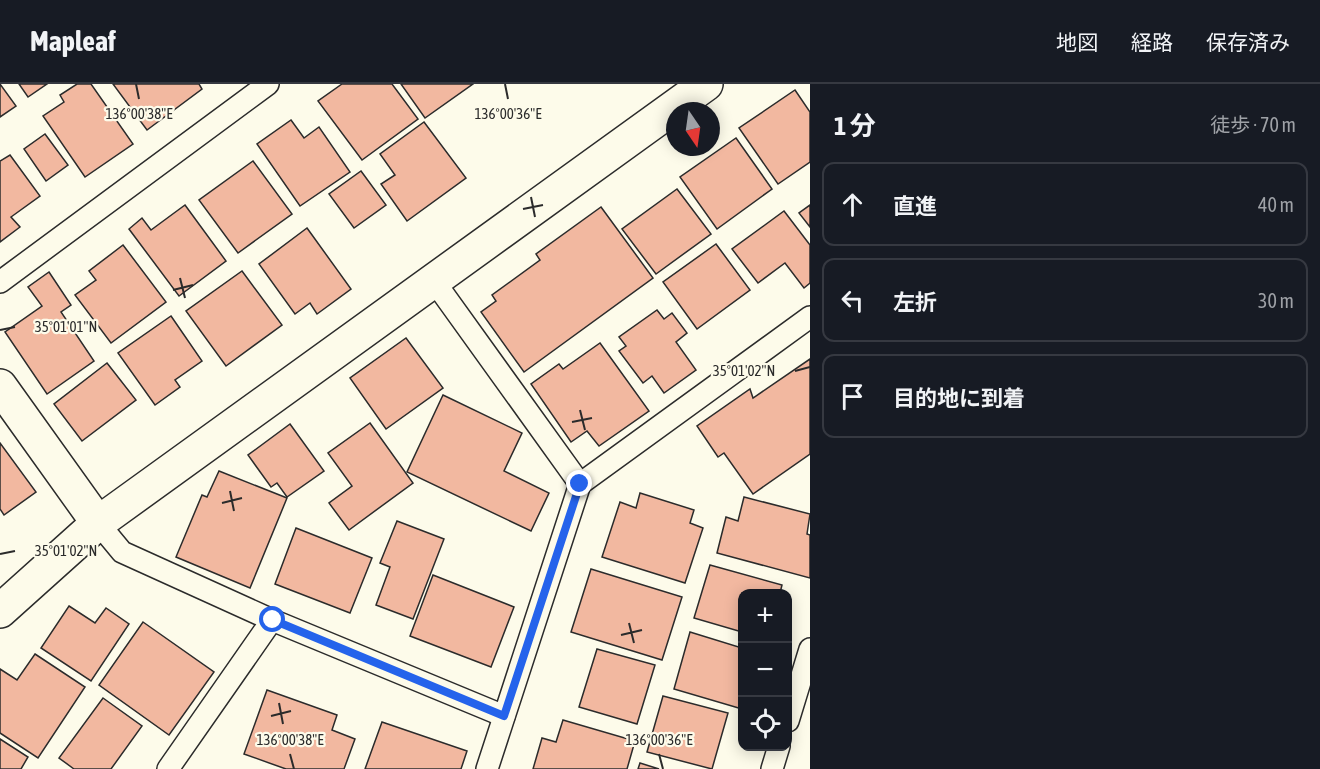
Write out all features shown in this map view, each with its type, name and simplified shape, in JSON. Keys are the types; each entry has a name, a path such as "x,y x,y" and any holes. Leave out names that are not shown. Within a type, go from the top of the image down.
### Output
{"street":[{"path":"0,611 98,524 706,84"},
{"path":"0,386 98,524"}],"lane":[{"path":"0,282 268,84"},
{"path":"434,281 580,484"},
{"path":"487,769 580,484 810,317"},
{"path":"98,524 122,552 273,620 504,716"},
{"path":"168,769 273,620"},
{"path":"792,708 810,649"},
{"path":"772,769 778,751"}],"building":[{"path":"0,84 16,106 0,117"},
{"path":"19,84 47,84 28,97"},
{"path":"77,84 91,84 133,144 85,177 43,116 64,102 60,95"},
{"path":"113,84 199,84 202,89 147,130"},
{"path":"342,84 392,84 418,119 362,160 318,101"},
{"path":"401,84 473,84 425,118"},
{"path":"795,90 810,112 810,162 778,184 739,128"},
{"path":"291,120 304,138 319,127 350,172 300,206 257,144"},
{"path":"424,122 466,178 407,221 381,184 395,175 380,154"},
{"path":"45,134 68,165 46,181 24,149"},
{"path":"736,138 772,189 717,229 680,177 710,156 720,156 720,149"},
{"path":"10,155 40,196 11,217 20,227 0,242 0,161"},
{"path":"253,161 292,214 238,253 199,200"},
{"path":"361,171 386,205 354,228 329,194"},
{"path":"677,189 711,234 656,274 622,229"},
{"path":"185,205 226,261 179,296 129,229 142,218 151,230"},
{"path":"810,205 810,227 799,213"},
{"path":"601,207 653,278 524,372 481,312 496,301 492,295 540,260 536,254"},
{"path":"784,211 810,245 810,283 804,288 785,263 758,283 732,249"},
{"path":"307,228 351,289 317,314 310,303 295,314 259,264"},
{"path":"716,244 750,290 697,329 663,282"},
{"path":"123,245 166,302 111,343 75,295 96,280 89,271"},
{"path":"242,271 282,325 226,366 186,311"},
{"path":"49,272 71,305 61,312 94,361 47,394 5,332 42,306 28,287"},
{"path":"657,310 664,319 672,313 687,333 676,342 696,370 664,393 652,376 643,383 619,351 626,346 619,337"},
{"path":"171,316 202,361 175,380 180,387 155,405 118,353"},
{"path":"406,338 443,388 386,429 350,378"},
{"path":"600,343 649,411 599,446 587,431 571,442 531,384 559,364 563,369"},
{"path":"810,359 810,454 753,494 724,453 718,457 697,426 750,389 753,398"},
{"path":"107,363 136,400 82,441 54,404"},
{"path":"443,395 522,433 504,471 549,493 531,531 407,472"},
{"path":"370,423 413,483 349,530 329,503 352,486 328,453"},
{"path":"290,424 324,471 287,497 277,483 271,487 248,455"},
{"path":"0,443 36,492 4,515 0,509"},
{"path":"219,471 287,498 250,588 176,557 202,495 207,497"},
{"path":"640,493 694,510 690,523 703,528 685,583 602,557 620,502 636,508"},
{"path":"744,497 810,514 807,534 810,535 810,578 717,553 726,517 738,521"},
{"path":"397,521 444,539 413,619 376,605 390,567 380,563"},
{"path":"296,528 372,558 350,613 275,584"},
{"path":"710,565 782,585 781,589 738,589 738,631 694,618"},
{"path":"591,569 682,597 662,660 571,632"},
{"path":"433,575 514,607 491,667 410,636"},
{"path":"69,606 95,623 106,608 129,624 91,681 41,648"},
{"path":"143,622 214,672 169,735 99,685"},
{"path":"690,632 738,647 738,708 674,689"},
{"path":"597,649 655,665 637,724 579,707"},
{"path":"35,654 85,687 38,758 0,733 0,669 17,680"},
{"path":"267,690 337,715 332,730 355,739 344,769 286,769 244,754"},
{"path":"663,696 728,713 712,769 647,752"},
{"path":"103,698 142,726 111,769 74,769 59,758"},
{"path":"563,720 635,741 627,769 533,769 542,738 556,742"},
{"path":"382,722 467,751 461,769 365,769"},
{"path":"0,739 28,757 21,769 0,769"},
{"path":"640,763 659,769 638,769"}],"route":[{"path":"273,620 504,716 580,484"}]}
